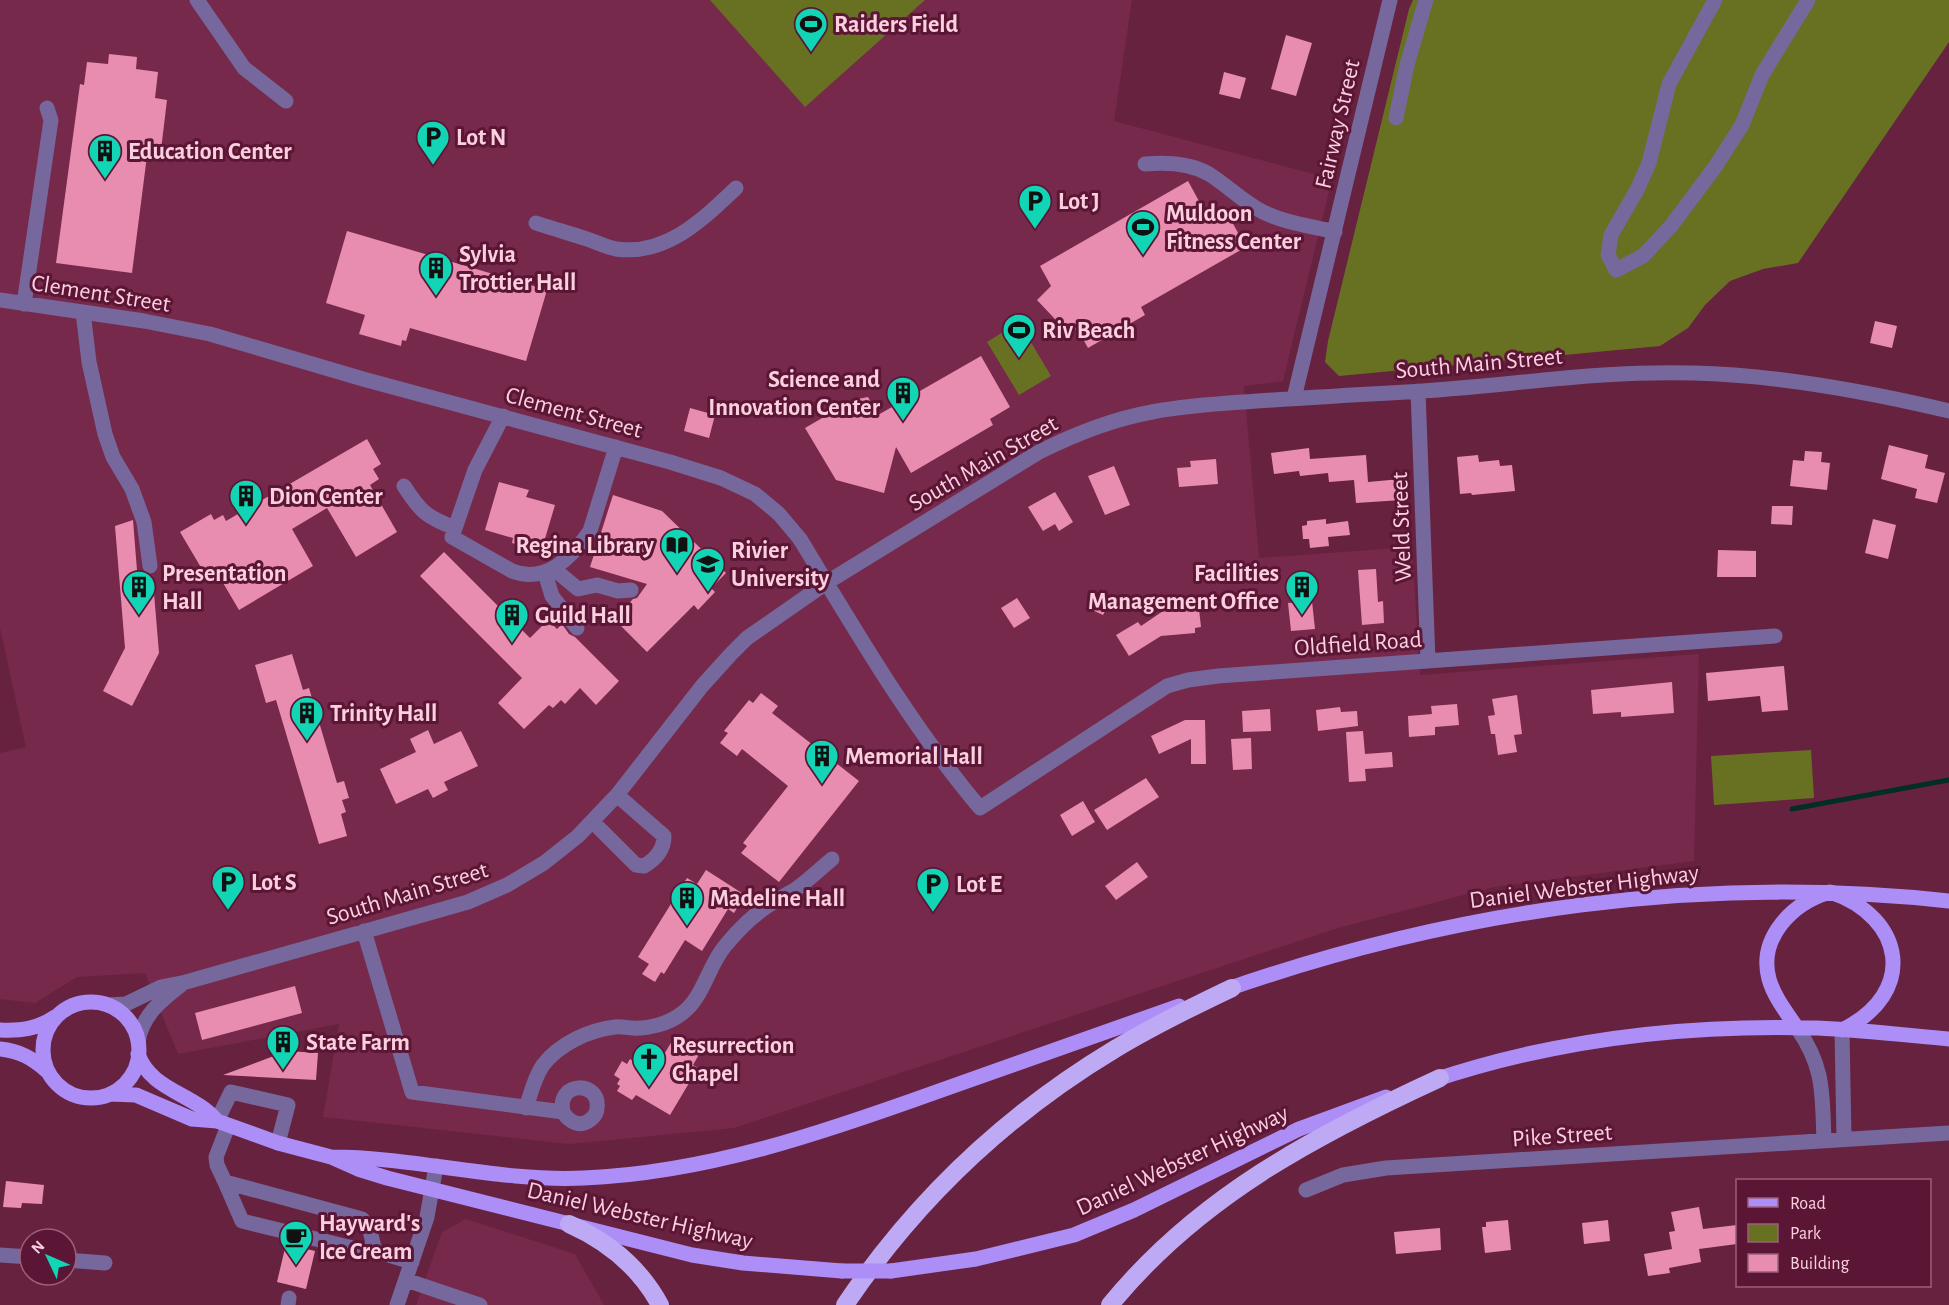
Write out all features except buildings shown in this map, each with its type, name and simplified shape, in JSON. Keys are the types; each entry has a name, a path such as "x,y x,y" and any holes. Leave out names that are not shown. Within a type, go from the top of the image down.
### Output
{"highway":[{"path":"845,1305 882,1253 922,1205 962,1165 1010,1124 1074,1075 1117,1048 1171,1017 1232,988"},
{"path":"1110,1305 1162,1249 1203,1213 1237,1188 1324,1135 1440,1078"},
{"path":"569,1224 621,1256 641,1276 660,1305"}],"main road":[{"name":"Daniel Webster Highway","path":"331,1157 377,1158 513,1176 584,1178 650,1172 725,1158 810,1135 865,1118 1232,988 1392,940 1486,920 1552,908 1683,894 1749,891 1830,892 1949,901"},
{"path":"1797,1028 1778,999 1769,979 1767,968 1769,947 1778,928 1790,914 1807,901 1830,892 1851,902 1875,920 1890,944 1893,963 1891,982 1883,999 1862,1019 1842,1030"},
{"path":"0,1030 27,1030 41,1025 79,1003 93,1002 109,1005 130,1023 142,1065 155,1080 200,1105 222,1123"},
{"path":"48,1072 43,1058 43,1044 55,1017"},
{"name":"Daniel Webster Highway","path":"331,1157 372,1173 432,1190 682,1253 726,1261 842,1271 891,1271 965,1261 1074,1235 1134,1210 1299,1129 1440,1078 1505,1059 1572,1044 1670,1031 1739,1028 1842,1030 1949,1039"},
{"path":"110,1094 130,1077 137,1062 138,1048"},
{"path":"0,1049 25,1054 48,1072 61,1087 73,1094 93,1098 122,1093 136,1095 192,1119 222,1123 278,1143 331,1157"}],"street":[{"path":"197,0 244,68 286,101"},
{"name":"Fairway Street","path":"1294,398 1390,0"},
{"path":"1396,118 1407,65 1426,0"},
{"path":"1714,0 1669,84 1649,163 1637,190 1611,235 1608,255 1616,270 1643,256 1671,226 1715,167 1742,125 1762,75 1808,0"},
{"path":"24,304 51,120 47,108"},
{"path":"1145,164 1174,164 1191,167 1208,174 1266,214 1335,232"},
{"path":"536,223 616,249 639,249 659,245 678,237 699,223 736,188"},
{"name":"Clement Street","path":"0,300 210,334 363,379 722,478 755,494 767,502 790,526 914,722 980,808"},
{"path":"83,312 89,362 105,434 112,457 132,489 144,522 150,566"},
{"name":"South Main Street","path":"109,1005 126,1004 161,987 186,982 468,902 507,885 544,863 593,822 617,795 702,686 731,654 764,625 826,583 1039,452 1109,423 1151,412 1194,406 1598,376 1694,372 1787,380 1895,398 1949,411"},
{"name":"Weld Street","path":"1418,391 1428,661"},
{"path":"503,416 475,470 452,537 521,575 550,571 563,563 590,531 616,447"},
{"path":"404,486 423,512 432,519 455,528"},
{"path":"550,571 578,589 597,585 618,591 631,590"},
{"path":"550,571 552,596 577,628"},
{"name":"Oldfield Road","path":"980,808 1167,686 1188,680 1218,675 1775,636"},
{"path":"593,822 636,865 644,867 659,855 664,844 664,836 617,795"},
{"path":"526,1107 535,1080 544,1065 570,1042 586,1034 616,1027 633,1029 651,1027 681,1014 692,1004 711,966 747,922 769,904 798,888 832,859"},
{"path":"364,931 412,1092 563,1112"},
{"name":"South Main Street","path":"138,1048 141,1028 152,1011 186,982"},
{"path":"1797,1028 1809,1046 1819,1071 1824,1141"},
{"path":"1842,1030 1844,1139"},
{"path":"278,1143 288,1105 231,1092 216,1157 217,1165 242,1221 361,1250 375,1251 412,1262"},
{"name":"Pike Street","path":"1306,1190 1343,1175 1386,1168 1949,1133"},
{"path":"397,1305 427,1216 436,1167"},
{"path":"225,1182 362,1219 369,1227 375,1251"},
{"path":"0,1255 18,1256"},
{"path":"78,1261 105,1263"},
{"path":"406,1280 480,1305"}],"shaded area":[{"name":"Rivier University","path":"0,0 1132,0 1114,121 1332,179 1283,381 1244,386 1259,558 1412,547 1420,675 1699,654 1694,861 1494,887 1338,928 734,1128 569,1144 323,1117 339,1024 178,1054 145,973 77,977 35,1003 0,999 0,753 26,747 0,628"},
{"path":"466,1219 575,1254 604,1305 416,1305 442,1232"}],"green space":[{"name":"Raiders Field","path":"710,0 925,0 805,107"},
{"path":"1413,0 1949,0 1949,42 1798,263 1763,269 1730,281 1705,305 1688,328 1660,346 1339,376 1325,362 1328,341"},
{"name":"Riv Beach","path":"1019,322 1051,376 1019,395 987,342"},
{"path":"1811,750 1814,798 1714,805 1711,756"}],"waterway":[{"path":"1792,809 1949,780"}],"place":[{"name":"Raiders Field","path":"811,53"},
{"name":"Lot N","path":"433,166"},
{"name":"Education Center","path":"105,180"},
{"name":"Lot J","path":"1035,230"},
{"name":"Muldoon Fitness Center","path":"1143,256"},
{"name":"Sylvia Trottier Hall","path":"436,297"},
{"name":"Riv Beach","path":"1019,359"},
{"name":"Science and Innovation Center","path":"903,422"},
{"name":"Dion Center","path":"246,525"},
{"name":"Regina Library","path":"677,574"},
{"name":"Rivier University","path":"708,593"},
{"name":"Presentation Hall","path":"139,616"},
{"name":"Facilities Management Office","path":"1302,616"},
{"name":"Guild Hall","path":"512,644"},
{"name":"Trinity Hall","path":"307,742"},
{"name":"Memorial Hall","path":"822,785"},
{"name":"Lot S","path":"228,911"},
{"name":"Lot E","path":"933,913"},
{"name":"Madeline Hall","path":"687,927"},
{"name":"State Farm","path":"283,1071"},
{"name":"Resurrection Chapel","path":"649,1088"},
{"name":"Hayward's Ice Cream","path":"296,1266"}]}
